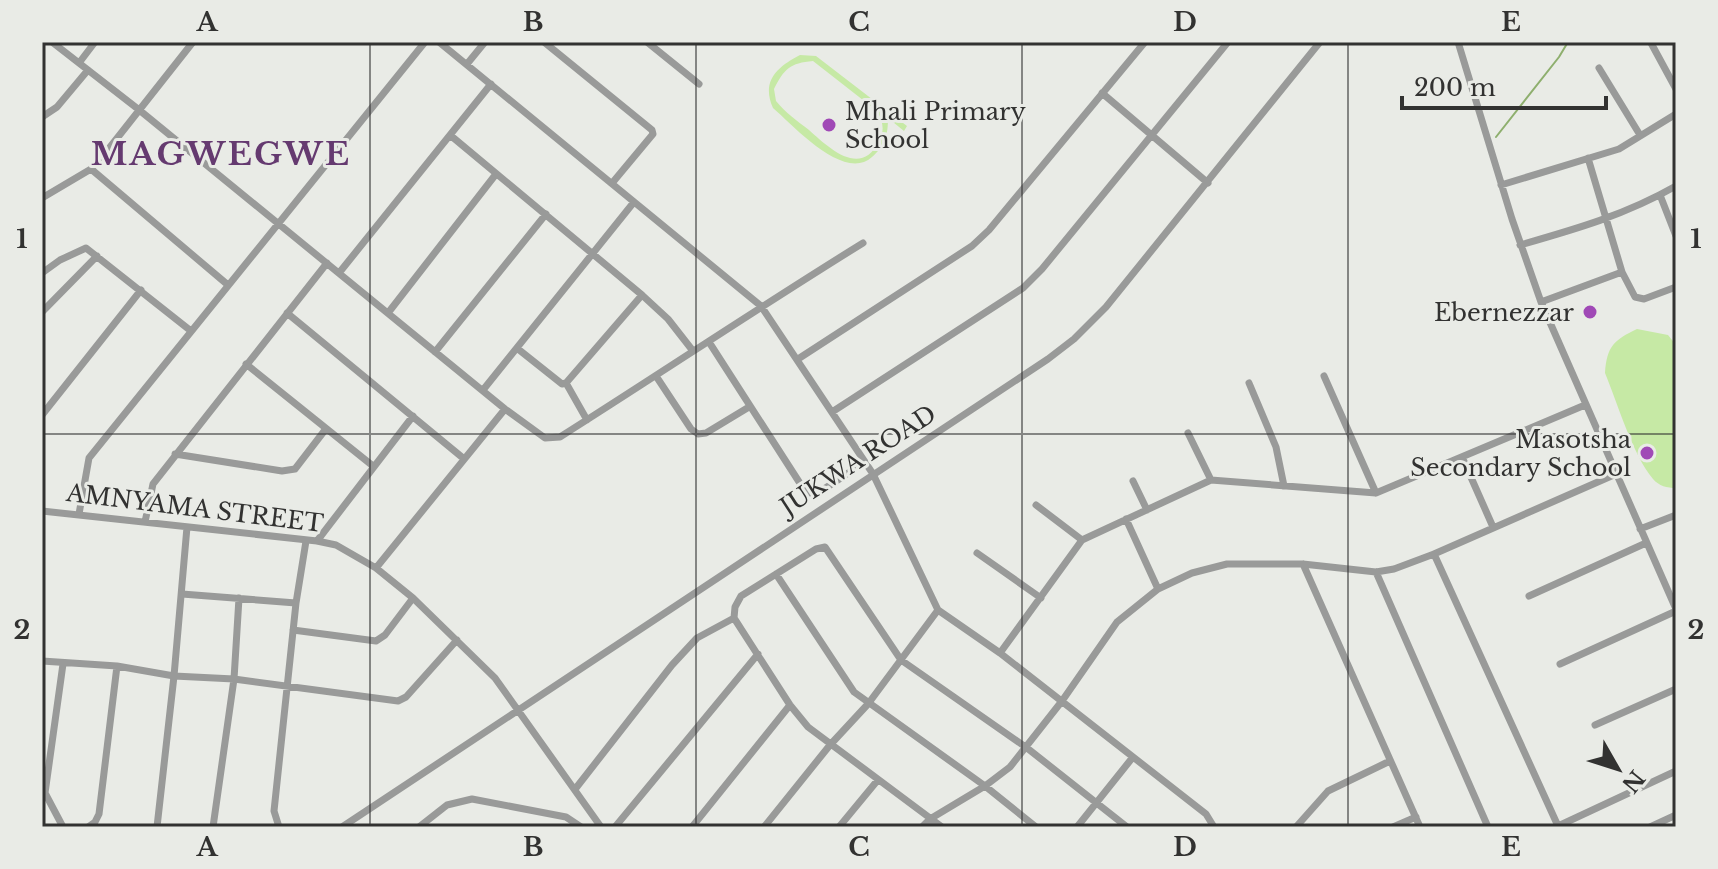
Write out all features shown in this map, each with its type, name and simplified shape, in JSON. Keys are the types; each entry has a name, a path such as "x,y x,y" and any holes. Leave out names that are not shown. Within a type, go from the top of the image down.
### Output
{"street":[{"path":"52,42 505,409 539,435 553,439 863,243"},
{"path":"79,63 95,42"},
{"path":"42,198 91,169 193,42"},
{"path":"79,514 89,458 425,42"},
{"path":"439,42 761,306 873,474 938,610 1000,653 1206,814 1214,827"},
{"path":"467,64 485,42"},
{"path":"544,42 652,130 653,134 613,182"},
{"path":"647,42 699,84"},
{"path":"798,359 972,246 989,230 1145,42"},
{"path":"832,412 1023,288 1152,137 1228,42"},
{"name":"JUKWA ROAD","path":"342,827 1074,339 1106,307 1320,42"},
{"path":"1458,42 1520,245 1541,302 1646,543 1674,596 1676,610 1560,664"},
{"path":"1651,43 1676,89"},
{"path":"1599,68 1640,135"},
{"path":"42,117 57,107 88,70"},
{"path":"339,273 491,84"},
{"path":"1102,93 1208,183"},
{"path":"1501,185 1619,149 1676,114"},
{"path":"450,135 642,295 668,319 693,351"},
{"path":"1588,158 1622,272 1635,297 1639,300 1676,287"},
{"path":"91,169 228,285"},
{"path":"388,313 496,174"},
{"path":"1520,245 1606,220 1676,186"},
{"path":"1660,195 1676,236"},
{"path":"483,390 634,202"},
{"path":"435,352 546,214"},
{"path":"42,273 60,260 86,248 191,331"},
{"path":"42,312 97,256"},
{"path":"145,522 151,487 327,263"},
{"path":"1541,302 1622,272"},
{"path":"42,415 141,290"},
{"path":"566,383 642,295"},
{"path":"287,313 463,458"},
{"path":"709,342 803,488 810,493 818,493 865,462"},
{"path":"518,349 562,384 566,383"},
{"path":"246,364 373,466"},
{"path":"656,376 691,429 698,434 706,433 749,407"},
{"path":"1324,376 1376,493"},
{"path":"566,383 587,420"},
{"path":"1249,383 1276,447 1284,486"},
{"path":"1000,653 1082,540 1211,480 1376,493 1585,405"},
{"path":"376,568 505,409"},
{"path":"317,541 413,416"},
{"path":"175,454 282,471 295,469 325,430"},
{"path":"1188,433 1211,480"},
{"path":"1462,457 1493,527"},
{"path":"922,827 1010,767 1062,701 1117,622 1158,589 1213,566 1263,563 1376,572 1394,569 1616,474"},
{"path":"1133,481 1147,510"},
{"path":"1036,505 1082,540"},
{"name":"AMNYAMA STREET","path":"42,511 336,545 376,568 413,598 495,678 601,827"},
{"path":"1640,529 1676,515"},
{"path":"1126,519 1158,589"},
{"path":"157,827 187,527"},
{"path":"279,827 274,811 296,603 306,541"},
{"path":"1529,596 1646,543"},
{"path":"942,827 808,727 790,705 734,618 741,596 816,549 825,547 901,660 1027,748 1127,827"},
{"path":"977,553 1041,598"},
{"path":"1434,554 1557,826 1676,771"},
{"path":"1303,564 1420,827"},
{"path":"1376,572 1488,827"},
{"path":"776,574 844,680 868,704 985,786 1036,827"},
{"path":"182,594 296,603"},
{"path":"213,827 234,679 239,598"},
{"path":"293,630 376,641 385,635 413,598"},
{"path":"764,827 830,745 868,704 938,610"},
{"path":"576,788 672,665 697,638 734,618"},
{"path":"42,661 117,666 174,676 234,679 401,700 457,640"},
{"path":"615,827 758,654"},
{"path":"63,664 43,794 63,827"},
{"path":"88,827 99,814 117,666"},
{"path":"1595,725 1676,689"},
{"path":"692,827 790,705"},
{"path":"1077,827 1133,757"},
{"path":"1296,827 1328,791 1390,761"},
{"path":"839,827 877,781"},
{"path":"420,827 447,805 472,799 566,817 581,827"},
{"path":"1650,827 1676,815"},
{"path":"1393,827 1416,817"}],"green space":[{"path":"800,55 816,56 907,126 904,131 888,118 883,144 872,157 861,163 848,163 820,149 773,108 770,83 778,70","holes":["813,61 877,111 882,126 879,141 872,152 854,159 835,151 791,116 776,101 774,89 789,68"]},
{"path":"1637,329 1668,335 1676,345 1676,488 1658,483 1646,469 1632,443 1605,373 1613,345"}],"waterway":[{"path":"1496,137 1568,42"}],"place":[{"name":"Mhali Primary School","path":"829,125"},
{"name":"Ebernezzar","path":"1590,312"},
{"name":"Masotsha Secondary School","path":"1647,453"}],"district":[{"name":"MAGWEGWE","path":"221,154"}]}
